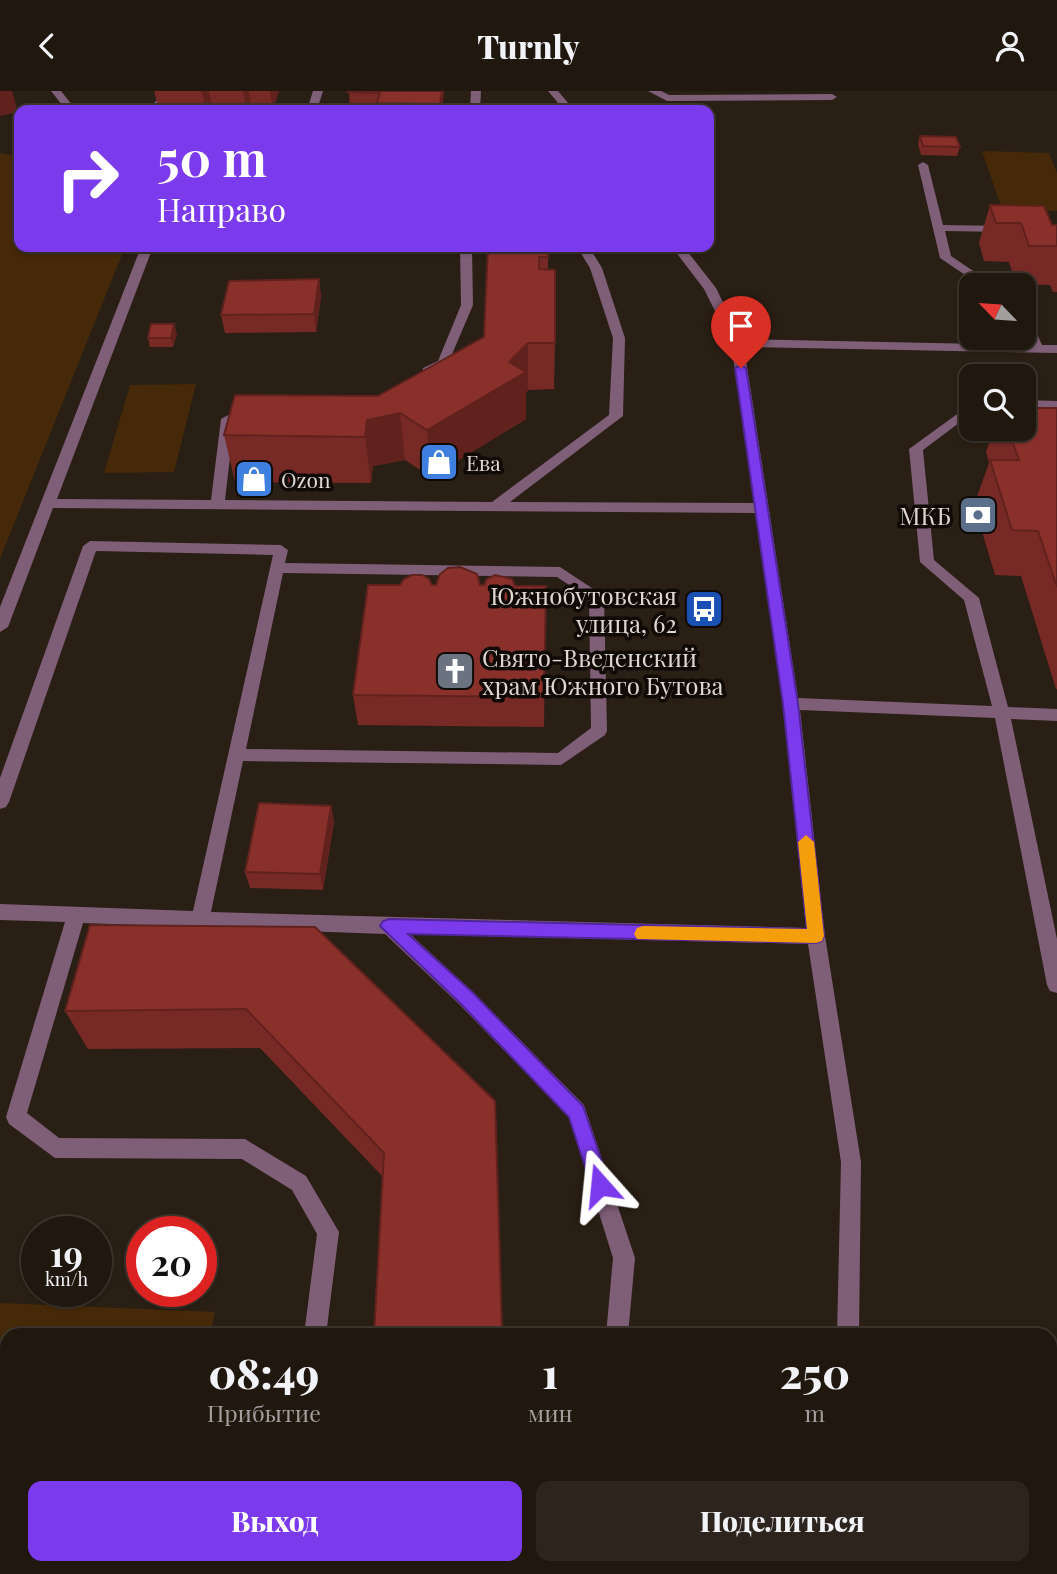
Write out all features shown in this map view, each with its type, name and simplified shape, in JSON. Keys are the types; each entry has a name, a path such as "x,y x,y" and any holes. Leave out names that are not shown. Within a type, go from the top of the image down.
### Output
{"street":[{"path":"55,91 67,105"},
{"path":"157,105 172,91"},
{"path":"553,91 565,105"},
{"path":"653,91 667,98 832,97"},
{"path":"662,105 667,98"},
{"path":"923,165 946,258 969,273"},
{"path":"938,228 1016,229"},
{"path":"0,627 145,252"},
{"path":"420,375 443,363 467,305 466,252"},
{"path":"497,505 616,415 620,338 596,268 586,252"},
{"path":"682,252 710,288 737,343 791,704 816,936 851,1162 848,1328"},
{"path":"737,343 1057,349"},
{"path":"1036,345 1038,349"},
{"path":"1036,404 1057,405"},
{"path":"217,505 228,419 268,416"},
{"path":"959,417 916,449 927,562 971,598 1002,714 1057,985"},
{"path":"48,503 762,508"},
{"path":"0,802 90,546 281,550 200,919"},
{"path":"236,755 561,759 599,731 596,596 560,572 276,568"},
{"path":"791,704 1057,715"},
{"path":"0,912 389,926 816,936"},
{"path":"76,915 16,1117 55,1147 245,1149 299,1183 328,1232 316,1328"},
{"path":"389,926 466,998 577,1112 624,1258 618,1328"}],"shaded area":[{"path":"982,151 1049,153 1057,173 1057,211 1002,209"},
{"path":"0,153 14,156 14,252 123,252 0,559"},
{"path":"196,384 174,472 104,473 130,385"},
{"path":"0,1303 21,1304 21,1307 215,1312 212,1328 0,1328"}],"building":[{"path":"349,91 442,91 440,104 377,103 380,93"},
{"path":"920,136 956,137 960,147 923,146"},
{"path":"990,205 1044,206 1052,225 1057,225 1057,246 1029,246 1021,223 996,223"},
{"path":"488,252 548,252 548,257 539,257 539,269 555,270 555,343 528,343 509,362 526,372 427,430 400,413 367,420 365,437 224,435 235,395 378,396 484,337"},
{"path":"319,279 314,314 221,315 229,281"},
{"path":"151,324 174,324 171,338 148,338"},
{"path":"1036,408 1057,408 1057,587 1038,531 1012,530 990,460 1019,460 1012,441 1036,441"},
{"name":"Свято-Введенский храм Южного Бутова","path":"460,567 477,574 480,585 484,585 487,579 495,575 512,579 515,586 546,586 544,697 353,695 368,585 400,585 412,575 422,575 429,579 432,585 436,585 440,574 448,568"},
{"path":"259,803 331,806 320,874 245,872"},
{"path":"90,925 315,927 495,1101 502,1328 374,1328 384,1153 246,1009 65,1011"}],"slow traffic":[{"path":"643,934 816,936 806,842"}],"place":[{"name":"Ева","path":"439,462"},
{"name":"Ozon","path":"254,479"},
{"name":"МКБ","path":"978,515"},
{"name":"Южнобутовская улица, 62","path":"704,609"},
{"name":"Свято-Введенский храм Южного Бутова","path":"455,671"}],"route":[{"path":"600,1185 577,1112 466,998 389,926 816,936 791,704 741,368"}]}
